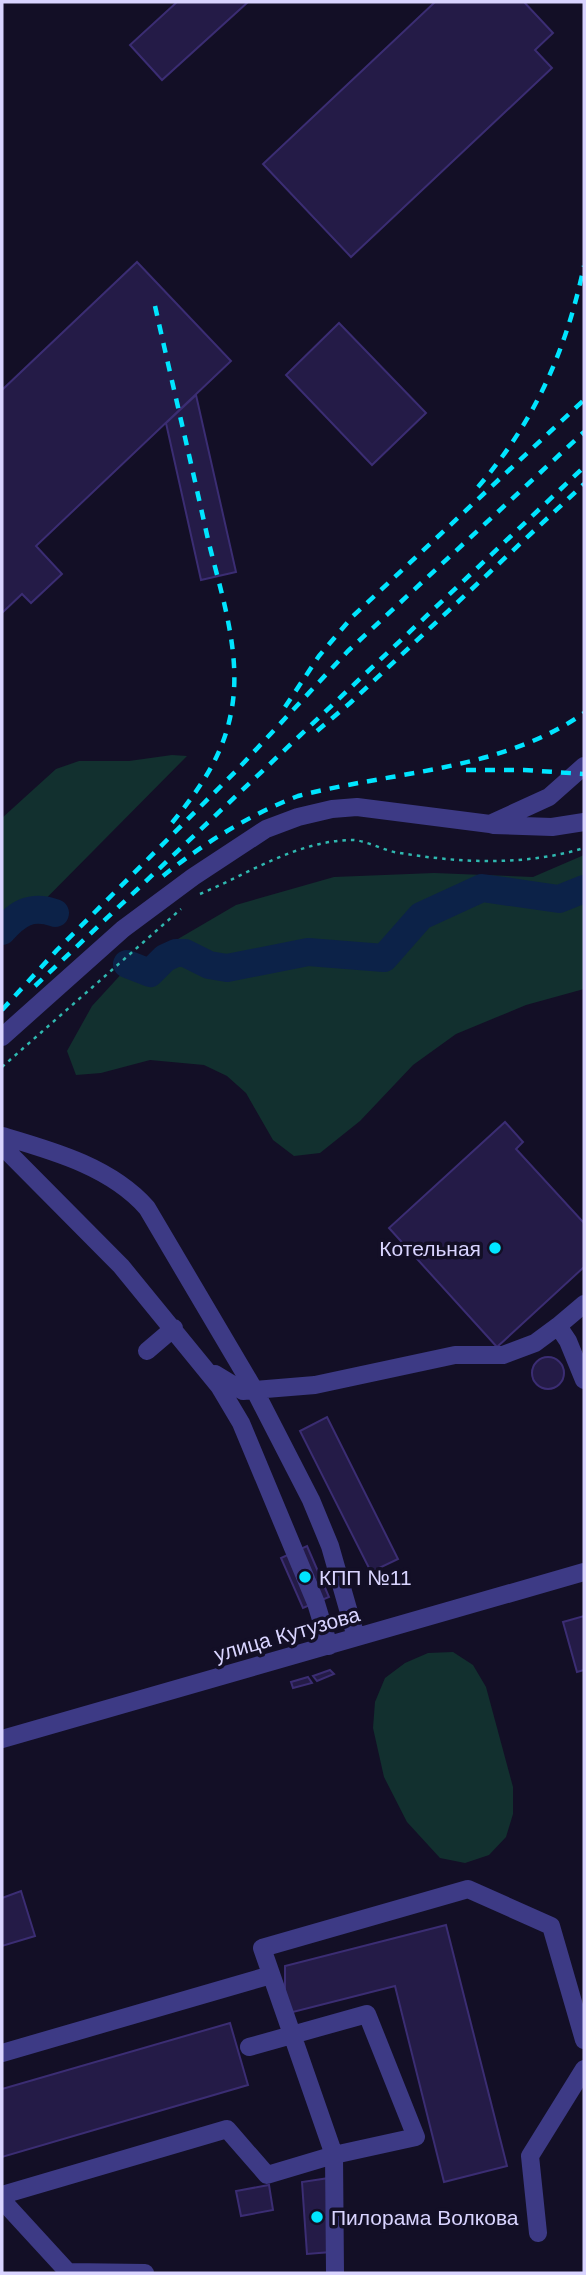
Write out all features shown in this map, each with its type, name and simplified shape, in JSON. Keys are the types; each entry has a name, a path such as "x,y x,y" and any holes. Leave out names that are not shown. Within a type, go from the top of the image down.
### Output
{"street":[{"path":"490,824 549,797 584,766"},
{"path":"2,1037 123,929 204,870 267,829 298,817 331,809 357,807 490,824 552,827 584,822"},
{"path":"2,1136 56,1153 114,1179 132,1192 154,1220 255,1391 324,1530 356,1637"},
{"path":"2,1146 121,1266 219,1386 241,1423 316,1603 329,1646"},
{"path":"204,1366 243,1391 315,1385 455,1355 503,1354 535,1343 584,1304"},
{"path":"558,1326 568,1341 584,1380"},
{"path":"147,1350 174,1328"},
{"path":"219,1331 241,1423"},
{"name":"улица Кутузова","path":"2,1739 584,1572"},
{"path":"335,2273 334,2155 262,1948 468,1889 551,1926 584,2040"},
{"path":"2,2053 271,1975"},
{"path":"145,2273 68,2272 2,2198 227,2129 267,2175 334,2155 416,2137 367,2014 249,2047"},
{"path":"538,2233 530,2156 584,2069"}],"path":[{"path":"196,895 299,849 351,839 397,853 469,861 558,856 584,848"},
{"path":"2,1067 186,904"}],"green space":[{"path":"172,755 187,756 2,943 2,818 56,769 79,761 129,761"},
{"path":"584,855 584,989 526,1005 456,1034 413,1065 360,1121 320,1153 294,1156 273,1140 246,1093 227,1076 204,1065 150,1060 101,1073 76,1075 67,1051 92,1006 125,970 236,905 334,877 434,873 533,877"},
{"path":"453,1652 473,1665 486,1687 513,1787 513,1814 506,1837 489,1855 465,1863 440,1858 407,1822 384,1777 373,1728 375,1702 385,1678 405,1663 428,1653"}],"building":[{"path":"177,2 248,2 162,80 130,45"},
{"path":"435,2 524,2 553,33 535,50 552,68 351,257 263,164"},
{"path":"137,262 231,361 36,546 62,574 31,603 22,594 2,613 2,390"},
{"path":"339,323 426,413 372,465 286,375"},
{"path":"196,395 236,572 201,580 166,423"},
{"name":"Котельная","path":"505,1122 523,1142 516,1149 583,1222 584,1220 584,1267 497,1347 389,1228"},
{"path":"548,1357 560,1361 564,1373 560,1385 548,1389 536,1385 532,1373 536,1361"},
{"path":"327,1417 398,1559 371,1572 300,1431"},
{"name":"КПП №11","path":"307,1546 329,1597 303,1608 281,1558"},
{"path":"584,1616 584,1670 577,1672 563,1622"},
{"path":"330,1670 334,1674 317,1681 313,1676"},
{"path":"308,1677 312,1683 293,1688 291,1682"},
{"path":"21,1891 35,1936 2,1946 2,1898"},
{"path":"446,1925 507,2166 444,2182 395,1986 285,2014 285,1966"},
{"path":"230,2023 248,2085 2,2157 2,2089"},
{"name":"Пилорама Волкова","path":"329,2178 331,2252 307,2254 302,2182"},
{"name":"Пилорама Волкова","path":"269,2185 273,2210 241,2216 236,2191"}],"waterway":[{"path":"127,964 150,973 165,958 176,953 185,953 209,965 227,968 308,952 384,958 421,916 482,888 559,899 584,889"},
{"path":"2,931 25,912 46,910 55,913"}],"railway":[{"path":"478,487 516,437 546,384 568,327 584,266"},
{"path":"155,306 223,600 234,668 231,713 222,744 200,785 171,824"},
{"path":"285,707 319,656 353,616 584,400"},
{"path":"2,1010 57,950 236,771 348,651 584,432"},
{"path":"35,986 584,467"},
{"path":"317,731 584,484"},
{"path":"163,876 228,831 298,796 482,758 518,747 552,732 584,713"},
{"path":"466,770 584,774"}],"place":[{"name":"Котельная","path":"495,1248"},
{"name":"КПП №11","path":"305,1577"},
{"name":"Пилорама Волкова","path":"317,2217"}]}
